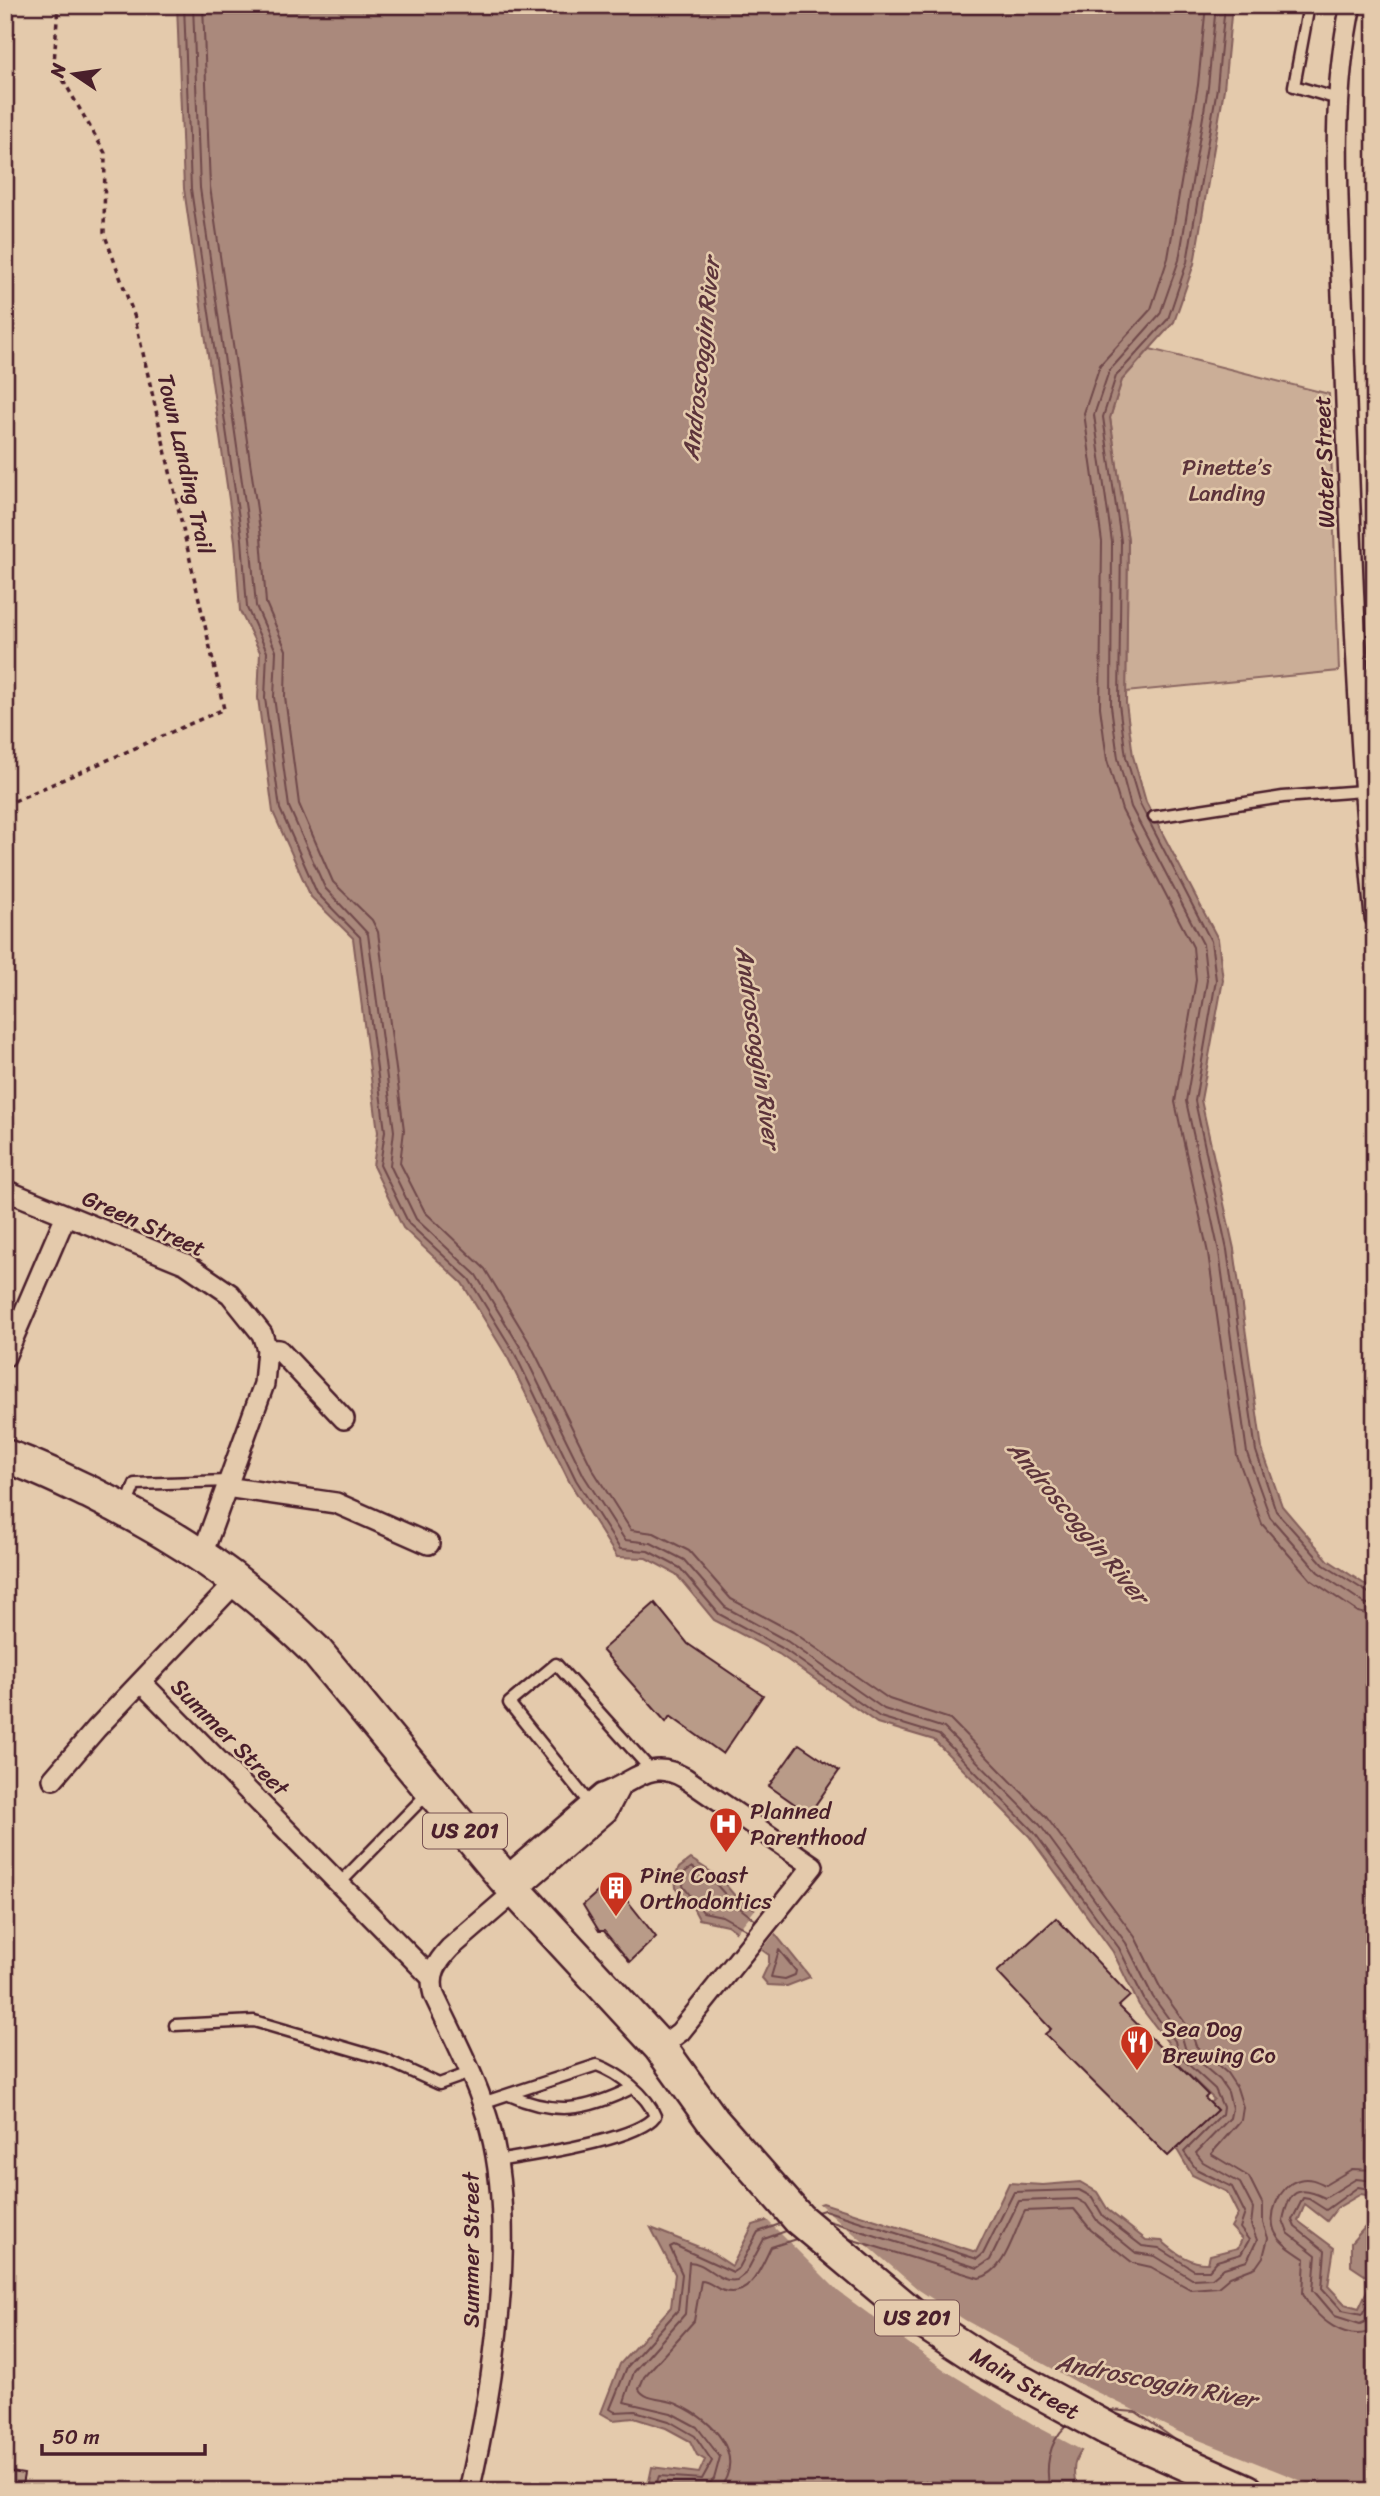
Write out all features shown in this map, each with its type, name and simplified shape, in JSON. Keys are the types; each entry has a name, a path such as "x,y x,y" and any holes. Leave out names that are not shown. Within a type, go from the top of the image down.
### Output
{"main road":[{"name":"US 201","path":"5,1455 125,1510 239,1580 316,1651 509,1884 660,2047"},
{"name":"Main Street","path":"660,2047 713,2121 799,2219 917,2318 1048,2399 1247,2491"}],"street":[{"name":"Water Street","path":"1351,5 1338,99 1367,710 1363,791 1375,917"},
{"name":"Green Street","path":"5,1190 186,1264 230,1294 262,1334 267,1349"},
{"path":"5,1357 66,1215"},
{"path":"202,1555 264,1384 267,1349 279,1350 344,1419"},
{"path":"228,1484 336,1503 429,1544"},
{"name":"Summer Street","path":"53,1779 239,1580"},
{"name":"Summer Street","path":"141,1682 431,1977 434,1995 470,2073 482,2103 497,2161 501,2215 494,2353 485,2424 469,2491"},
{"path":"431,1977 440,1959 450,1948 509,1884 590,1804 602,1794 619,1789 651,1770 672,1771 813,1866 680,2032 660,2047"},
{"path":"509,1884 607,1812 619,1789"}],"lane":[{"path":"1309,5 1294,86 1338,99"},
{"path":"1154,817 1283,797 1363,791"},
{"path":"125,1510 135,1484 228,1484"},
{"path":"590,1804 509,1703 556,1664 651,1770"},
{"path":"340,1883 431,1790"},
{"path":"174,2025 254,2021 384,2059 439,2084 470,2073"},
{"path":"482,2103 597,2065 609,2069 632,2088 650,2104 655,2116 648,2126 593,2143 497,2161"},
{"path":"509,2095 535,2107 571,2110 611,2099 632,2088"}],"path":[{"name":"Town Landing Trail","path":"5,805 225,709 135,318 104,233 105,153 54,64 58,5"}],"green space":[{"name":"Pinette’s Landing","path":"1150,349 1329,394 1339,671 1126,692 1128,540 1110,418 1122,380"}],"water":[{"name":"Androscoggin River","path":"177,5 1232,5 1224,89 1194,264 1174,322 1122,380 1110,418 1128,540 1126,703 1133,756 1146,802 1218,939 1223,980 1201,1100 1234,1249 1262,1449 1282,1506 1328,1560 1375,1591 1375,2197 1361,2194 1337,2208 1327,2221 1305,2204 1298,2221 1334,2248 1328,2286 1345,2304 1359,2308 1372,2280 1351,2266 1351,2243 1375,2216 1375,2491 1192,2491 1150,2451 1098,2437 1084,2448 1076,2460 1074,2473 1077,2491 647,2491 652,2467 699,2473 705,2460 697,2455 690,2441 666,2428 634,2418 613,2420 601,2413 620,2364 671,2307 675,2274 651,2228 709,2251 732,2266 753,2225 823,2203 976,2252 1009,2183 1043,2185 1080,2182 1097,2192 1108,2210 1146,2240 1162,2241 1189,2259 1208,2263 1210,2255 1238,2248 1242,2239 1231,2227 1238,2214 1227,2192 1192,2175 1176,2148 1217,2110 1210,2103 1214,2099 1171,2058 1169,2044 1139,2005 1113,1952 1029,1836 934,1740 877,1723 779,1654 714,1620 676,1574 646,1558 617,1557 570,1483 508,1358 462,1283 403,1228 373,1166 378,1132 353,938 311,897 273,812 258,698 260,652 240,611 235,541 184,189"},
{"path":"691,1859 719,1877 735,1896 755,1909 810,1977 787,1986 768,1985 762,1978 769,1963 769,1955 727,1925 699,1919 691,1904 676,1888 675,1877 679,1868"}],"pier":[{"path":"758,1906 778,1930 759,1953 734,1935"},
{"path":"816,2201 919,2290 965,2320 1082,2385 1179,2432 1327,2491 1187,2491 1148,2454 1099,2440 1083,2451 1036,2426 946,2371 839,2292 765,2218"}],"building":[{"path":"655,1603 688,1644 763,1695 723,1754 670,1716 666,1722 602,1650"},
{"path":"799,1744 839,1771 809,1814 769,1786"},
{"name":"Pine Coast Orthodontics","path":"611,1880 656,1937 630,1962 604,1931 599,1931 583,1905"},
{"path":"1056,1918 1130,1996 1119,2006 1208,2095 1205,2098 1217,2110 1168,2156 1045,2034 1051,2029 997,1972"},
{"path":"5,2471 24,2474 21,2491 5,2491"}],"place":[{"name":"Planned Parenthood","path":"726,1854"},
{"name":"Pine Coast Orthodontics","path":"616,1918"},
{"name":"Sea Dog Brewing Co","path":"1137,2072"}]}
